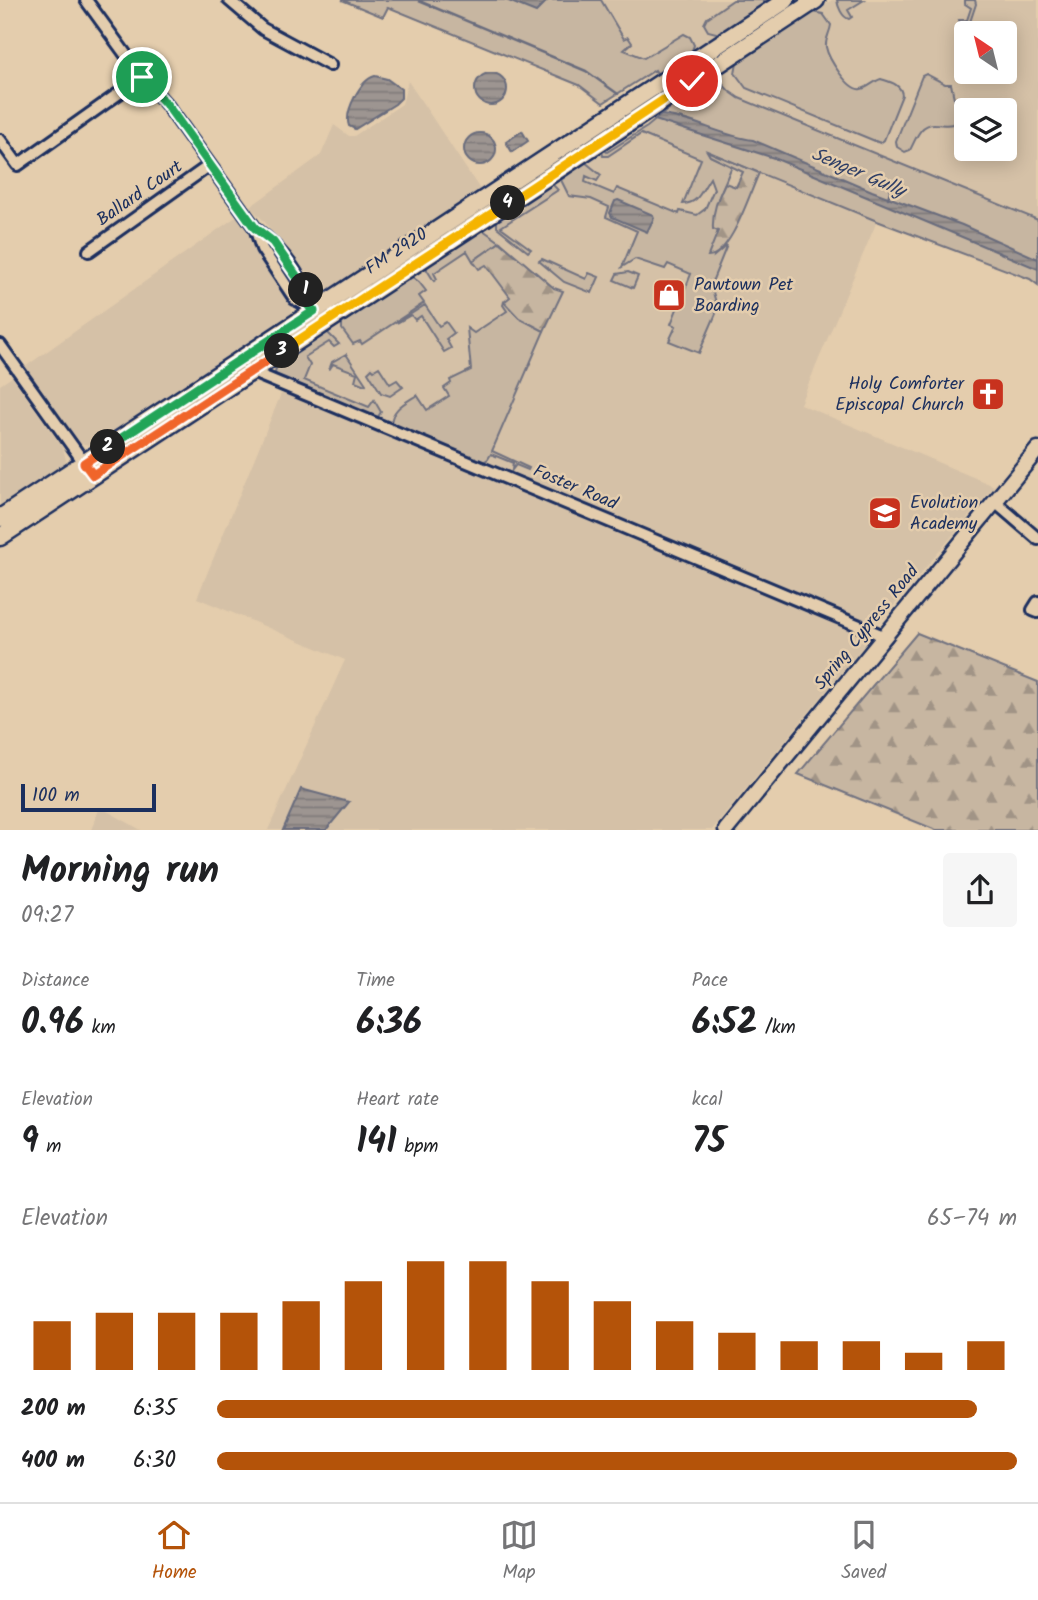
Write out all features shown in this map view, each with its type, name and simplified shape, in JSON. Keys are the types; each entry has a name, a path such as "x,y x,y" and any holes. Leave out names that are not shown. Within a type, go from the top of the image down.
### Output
{"main road":[{"name":"FM 2920","path":"687,75 786,0"},
{"name":"FM 2920","path":"0,518 88,469 250,371 687,75 816,0"},
{"name":"FM 2920","path":"0,537 88,469 311,308 596,135"},
{"name":"Spring Cypress Road","path":"726,830 1038,449"}],"street":[{"path":"86,0 142,77 167,105 255,228 273,242 285,258 306,291 311,308"},
{"path":"229,0 263,29 330,65"},
{"path":"0,140 18,165 142,77"},
{"name":"Ballard Court","path":"89,251 210,165"},
{"path":"0,345 88,469"},
{"name":"Foster Road","path":"250,371 886,637"},
{"path":"995,502 1038,538"}],"shaded area":[{"path":"506,0 548,0 536,12"},
{"path":"592,0 771,0 645,83"},
{"path":"832,0 1038,0 1038,237 687,94"},
{"path":"491,73 502,78 507,89 502,100 491,105 480,100 475,89 480,78"},
{"path":"375,76 387,79 401,89 401,98 355,129 349,126 348,120 351,105 359,90"},
{"path":"408,81 481,191 327,291 316,291 264,221 250,207 321,155 334,125 349,136 354,136 402,104"},
{"path":"661,115 753,140 872,191 962,225 1038,259 1038,269 774,158 655,120"},
{"path":"641,125 877,221 800,404 994,486 881,621 868,622 823,605 350,409 275,373 275,368 285,359"},
{"path":"522,131 528,141 512,152 506,142"},
{"path":"480,133 491,138 496,149 491,160 480,165 469,160 464,149 469,138"},
{"path":"618,200 653,215 647,232 612,217 610,213"},
{"path":"237,216 291,301 292,313 93,446 80,443 25,367"},
{"path":"12,377 63,448 66,460 62,466 0,507 0,385"},
{"path":"281,394 296,396 846,623 860,632 864,645 712,830 268,830 345,660 197,598"},
{"path":"301,789 349,802 326,830 283,830"},
{"path":"100,807 141,830 91,830"}],"green space":[{"path":"342,0 601,0 624,39 628,37 632,43 624,50 644,58 684,34 690,37 694,45 691,53 658,75 655,70 603,103 579,85 388,7 383,17"},
{"path":"733,0 771,0 720,34 708,31 704,24 707,18"},
{"path":"837,0 864,0 848,10 852,17 849,19 844,16"},
{"path":"965,0 975,0 976,4 970,21 959,21 967,20 971,8 965,4"},
{"path":"813,12 823,14 831,25 826,47 835,66 851,85 861,89 881,79 900,88 902,95 884,140 880,143 746,88 735,73 737,62"},
{"path":"926,74 945,84 951,84 954,122 953,124 925,127 910,150 905,152 897,147 896,141 922,76"},
{"path":"710,79 719,80 739,98 1038,220 1038,285 1030,279 877,221 708,152 710,156 732,166 718,199 718,231 714,256 727,245 712,282 718,309 699,353 669,341 676,326 671,324 691,274 668,264 665,269 635,259 622,267 637,231 606,217 609,207 591,199 569,196 561,180 585,162 601,175 597,181 586,176 585,182 614,194 617,188 679,214 680,211 697,215 705,209 714,189 710,178 696,199 683,204 701,159 641,134 608,156 603,156 602,151 604,149 607,152 647,127"},
{"path":"707,151 759,173 732,235 716,253 708,256 718,231 713,229 713,222 720,194 725,183 736,187 743,172 710,156"},
{"path":"552,184 558,190 501,227 531,249 528,252 497,227 497,220"},
{"path":"483,230 500,242 473,261 467,251 434,273 437,279 434,281 427,266"},
{"path":"500,242 554,288 563,291 544,331 519,318 504,302 510,297 486,265 479,269 473,261"},
{"path":"542,259 586,279 589,273 599,277 592,293 564,282 539,261"},
{"path":"628,272 638,276 633,288 614,280 617,274"},
{"path":"411,276 426,291 419,296 424,303 362,344 360,341 353,344 342,329 342,322"},
{"path":"504,302 519,318 544,331 492,451 529,468 528,470 516,465 512,470 513,463 491,454 482,463 391,425 396,411 417,395 427,410 449,396 444,388 451,383 450,380 471,370 467,328 474,333 507,311"},
{"path":"425,305 439,326 446,322 454,333 446,339 451,348 444,352 421,316 415,320 411,315 397,323"},
{"path":"327,332 339,344 334,347 329,342 305,357 310,365 304,380 369,407 374,400 381,412 376,420 278,378 275,373 277,365"},
{"path":"346,354 365,385 355,381 357,373 333,364 329,370 332,362"},
{"path":"379,367 390,384 397,380 403,387 390,396 381,393 368,372"},
{"path":"917,633 1038,682 1038,830 936,830 798,774"}],"waterway":[{"name":"Senger Gully","path":"419,1 586,71 618,94"},
{"path":"888,198 893,181"}],"place":[{"name":"Pawtown Pet Boarding","path":"669,295"},
{"name":"Holy Comforter Episcopal Church","path":"988,394"},
{"name":"Evolution Academy","path":"885,513"}],"route":[{"path":"142,77 167,105 255,228 273,242 285,258 306,291 308,305 314,311 84,463 93,475 692,81"}]}
